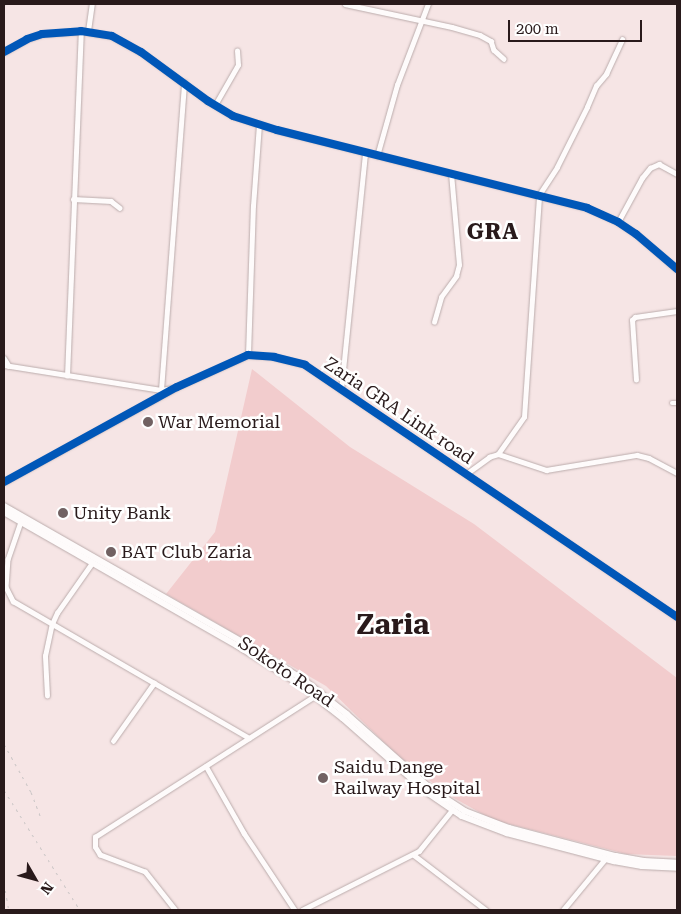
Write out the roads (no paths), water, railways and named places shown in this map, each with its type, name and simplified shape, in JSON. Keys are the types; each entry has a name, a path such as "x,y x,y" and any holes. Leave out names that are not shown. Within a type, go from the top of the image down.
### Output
{"main road":[{"name":"Sokoto Road","path":"4,506 246,644 304,680 340,708 430,788 465,811 509,828 607,854 644,862 677,863"},
{"name":"Sokoto Road","path":"4,512 243,649 316,695 427,792 452,810 507,833 642,866 677,868"}],"street":[{"path":"88,31 92,4"},
{"path":"345,4 452,27 487,39 492,43 494,50 504,59"},
{"path":"377,156 397,85 428,4"},
{"path":"67,376 81,31"},
{"path":"4,52 27,39 42,34 88,31 112,36 125,42 215,105 234,116 259,125 377,156 587,208 618,222 657,249 677,268"},
{"path":"466,474 489,457 498,454 524,417 539,195 557,167 588,108 596,86 606,74 622,40"},
{"path":"215,105 238,65 237,51"},
{"path":"161,390 184,83"},
{"path":"248,355 253,206 259,125"},
{"path":"341,390 366,153"},
{"path":"618,222 642,178 650,168 659,164 677,174"},
{"path":"434,322 441,297 456,276 459,265 451,174"},
{"path":"73,199 110,200 120,208"},
{"path":"636,380 632,320 635,317 677,311"},
{"name":"Zaria GRA Link road","path":"4,482 177,387 248,355 274,356 304,365 677,617"},
{"path":"4,358 7,366 161,390 177,387"},
{"path":"498,454 546,470 637,456 649,458 677,473"},
{"path":"20,522 8,559 7,592 13,601 249,738"},
{"path":"47,696 45,656 52,624 57,613 92,562"},
{"path":"113,741 154,683"},
{"path":"175,910 145,872 100,856 95,847 95,837 316,695"},
{"path":"206,766 244,833 295,910"},
{"path":"304,910 414,855 424,846 452,810"},
{"path":"414,855 486,910"},
{"path":"563,910 605,858"}],"railway":[{"path":"4,744 31,792 40,816"},
{"path":"4,790 80,910"},
{"path":"4,883 9,910"}],"place":[{"name":"War Memorial","path":"148,422"},
{"name":"Unity Bank","path":"63,513"},
{"name":"BAT Club Zaria","path":"111,552"},
{"name":"Saidu Dange Railway Hospital","path":"323,778"}],"district":[{"name":"GRA","path":"493,232"},
{"name":"Zaria","path":"393,625"}]}
